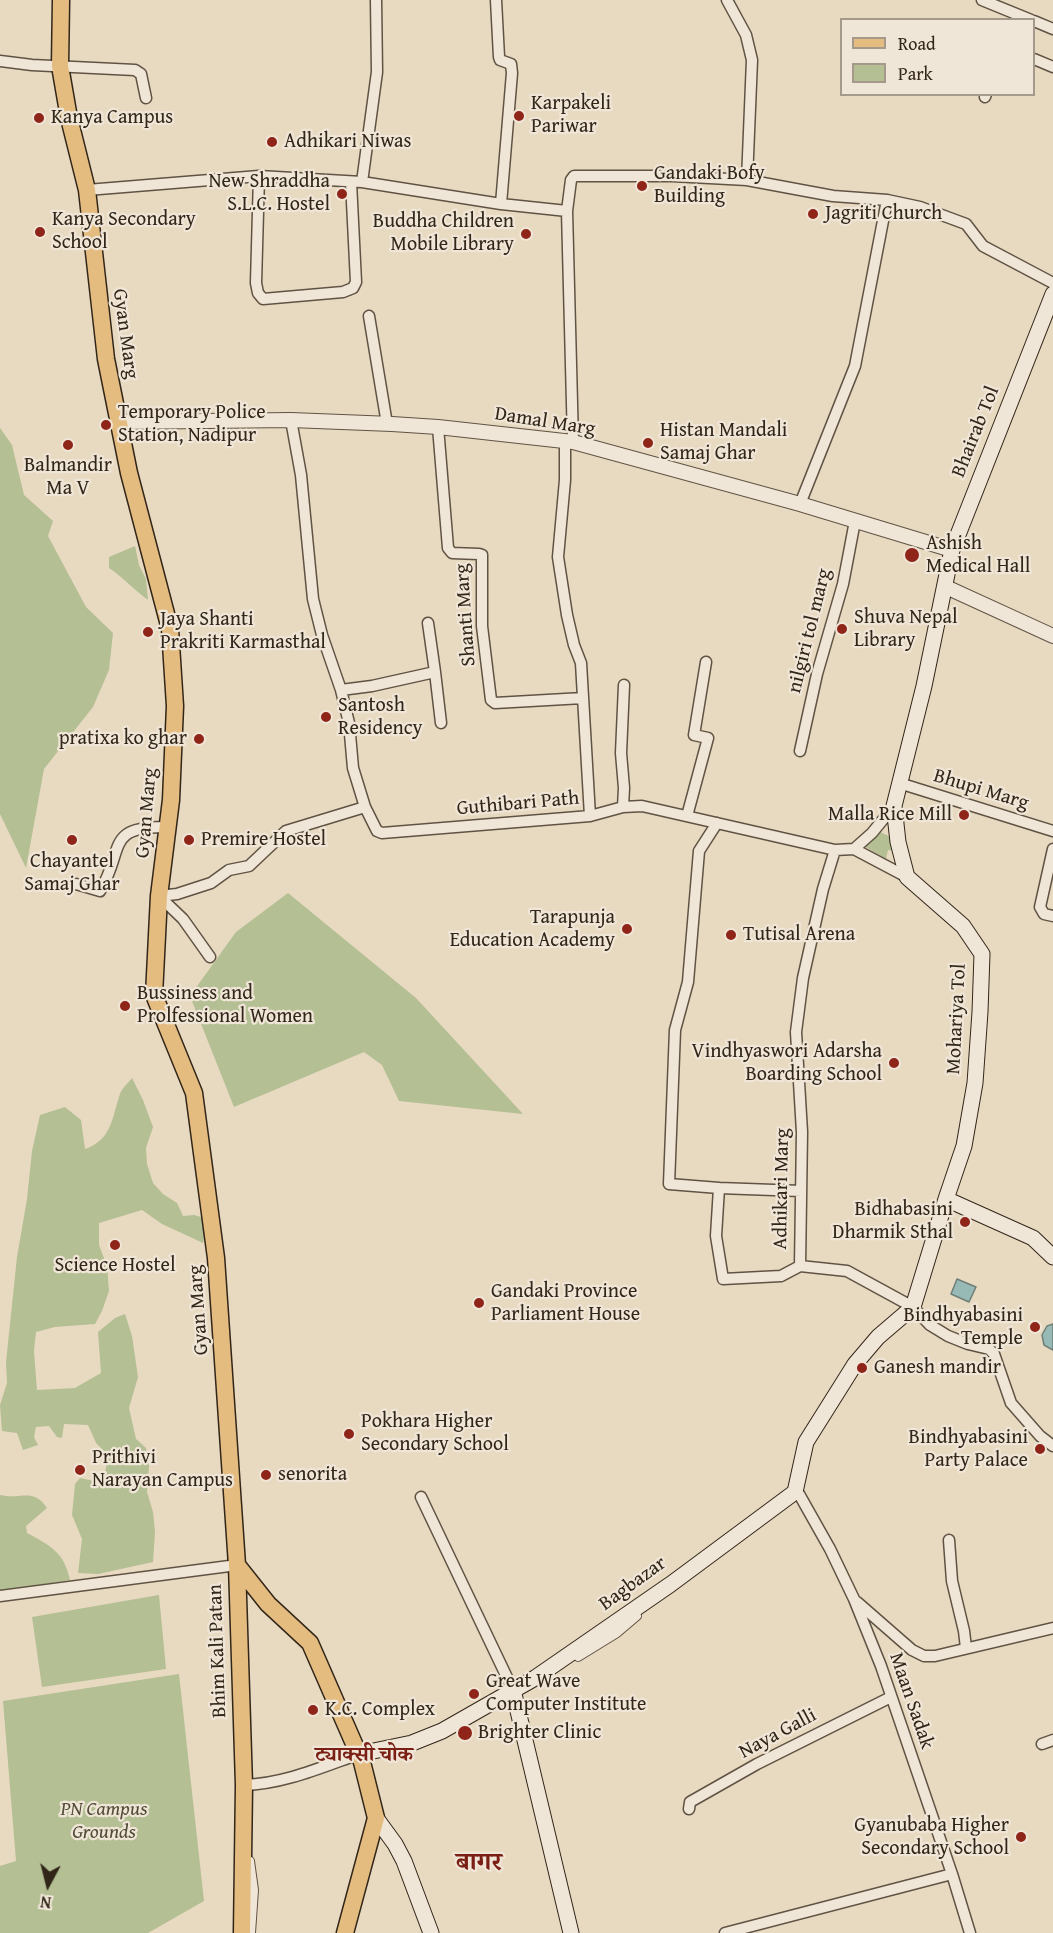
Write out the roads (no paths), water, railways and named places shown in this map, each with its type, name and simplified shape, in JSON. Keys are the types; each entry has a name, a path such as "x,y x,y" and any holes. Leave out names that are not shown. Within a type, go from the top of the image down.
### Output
{"main road":[{"name":"Gyan Marg","path":"61,0 60,66 69,118 87,190 100,316 118,422 170,628 174,706 171,800 159,896 154,995 195,1093 216,1258 237,1565"},
{"name":"Bhairab Tol","path":"946,587 952,550 1053,294"},
{"path":"907,877 898,842 894,806 946,587"},
{"name":"Mohariya Tol","path":"907,877 963,926 982,954 975,1083 964,1146 913,1307"},
{"path":"946,1198 1033,1238 1053,1257"},
{"path":"797,1494 806,1443 855,1364 878,1337 913,1307"},
{"name":"Bagbazar","path":"361,1758 412,1743 442,1731 513,1693 592,1640 797,1494"},
{"name":"Bhim Kali Patan","path":"237,1565 268,1604 310,1643 361,1758 376,1818 345,1933"},
{"name":"Bhim Kali Patan","path":"237,1565 247,1785 242,1933"},
{"path":"513,1693 571,1933"},
{"path":"376,1818 404,1861 431,1933"}],"street":[{"path":"259,176 256,283 258,293 263,299 344,292 353,288 356,282 357,182 377,72 376,0"},
{"path":"496,0 498,57 511,64 512,73 501,204"},
{"path":"726,0 746,35 752,60 747,180"},
{"path":"982,0 1027,18"},
{"path":"1035,21 1053,29"},
{"path":"1035,59 1053,67"},
{"path":"0,61 32,65 135,70 141,74 146,98"},
{"path":"87,190 259,176 357,182 501,204 567,211"},
{"path":"590,816 581,663 567,615 558,557 569,442 567,211 571,180 574,176 660,176 747,180 833,196 887,200 921,207 966,224 983,246 1053,282"},
{"path":"800,504 855,366 887,200"},
{"path":"369,316 387,424"},
{"path":"159,896 177,894 211,883 229,870 249,867 286,831 365,807 353,768 349,723 341,690 322,635 313,599 301,475 291,420"},
{"name":"Damal Marg","path":"118,422 291,420 387,424 438,427 569,442 800,504 952,550"},
{"name":"Shanti Marg","path":"438,427 448,549 452,553 482,555 482,626 491,700 495,703 583,698"},
{"name":"nilgiri tol marg","path":"800,751 817,674 843,584 855,521"},
{"path":"946,587 1053,636"},
{"path":"428,623 441,723"},
{"path":"687,816 708,738 694,735 706,662"},
{"path":"341,690 372,686 435,672"},
{"path":"623,807 621,753 624,686"},
{"name":"Bhupi Marg","path":"899,783 1053,831"},
{"name":"Guthibari Path","path":"365,807 377,831 382,833 590,816 623,807 642,806 835,850 854,849"},
{"path":"894,806 872,833 854,849 907,877"},
{"path":"717,823 699,852 688,982 675,1030 669,1184 801,1191"},
{"path":"76,884 100,891 108,877 120,840 130,830 167,827"},
{"path":"1053,849 1040,908 1044,914 1053,916"},
{"name":"Adhikari Marg","path":"719,1188 716,1236 723,1279 781,1276 800,1266 802,1132 796,1032 803,978 823,889 835,850"},
{"path":"159,896 183,919 210,957"},
{"path":"800,1266 847,1271 913,1307 930,1325 948,1336 989,1349 994,1354 1011,1403 1053,1446"},
{"path":"797,1494 811,1443 855,1368 886,1332 898,1326"},
{"name":"Maan Sadak","path":"797,1494 830,1549 854,1599 881,1666 970,1933"},
{"path":"420,1497 513,1693"},
{"path":"949,1540 952,1581 966,1648"},
{"path":"0,1596 237,1565"},
{"path":"854,1599 912,1650 924,1656 935,1656 1053,1628"},
{"name":"Naya Galli","path":"689,1809 690,1802 757,1764 891,1697"},
{"path":"1042,1744 1053,1740"},
{"path":"251,1933 254,1890 247,1785 270,1782 361,1758"},
{"path":"725,1933 952,1874"}],"water":[{"path":"957,1279 976,1287 969,1302 951,1294"},
{"path":"1053,1324 1053,1350 1044,1345 1042,1335 1047,1326"}],"place":[{"name":"Karpakeli Pariwar","path":"519,116"},
{"name":"Kanya Campus","path":"39,118"},
{"name":"Adhikari Niwas","path":"272,142"},
{"name":"Gandaki Bofy Building","path":"642,186"},
{"name":"New Shraddha S.L.C. Hostel","path":"342,194"},
{"name":"Jagriti Church","path":"813,214"},
{"name":"Kanya Secondary School","path":"40,232"},
{"name":"Buddha Children Mobile Library","path":"526,234"},
{"name":"Temporary Police Station, Nadipur","path":"106,425"},
{"name":"Histan Mandali Samaj Ghar","path":"648,443"},
{"name":"Balmandir Ma V","path":"68,445"},
{"name":"Ashish Medical Hall","path":"912,555"},
{"name":"Shuva Nepal Library","path":"842,629"},
{"name":"Jaya Shanti Prakriti Karmasthal","path":"148,632"},
{"name":"Santosh Residency","path":"326,717"},
{"name":"pratixa ko ghar","path":"199,739"},
{"name":"Malla Rice Mill","path":"964,815"},
{"name":"Chayantel Samaj Ghar","path":"72,840"},
{"name":"Premire Hostel","path":"189,840"},
{"name":"Tarapunja Education Academy","path":"627,929"},
{"name":"Tutisal Arena","path":"731,935"},
{"name":"Bussiness and Prolfessional Women","path":"125,1006"},
{"name":"Vindhyaswori Adarsha Boarding School","path":"894,1063"},
{"name":"Bidhabasini Dharmik Sthal","path":"965,1222"},
{"name":"Science Hostel","path":"115,1245"},
{"name":"Gandaki Province Parliament House","path":"479,1303"},
{"name":"Bindhyabasini Temple","path":"1035,1327"},
{"name":"Ganesh mandir","path":"862,1368"},
{"name":"Pokhara Higher Secondary School","path":"349,1434"},
{"name":"Bindhyabasini Party Palace","path":"1040,1449"},
{"name":"Prithivi Narayan Campus","path":"80,1470"},
{"name":"senorita","path":"266,1475"},
{"name":"Great Wave Computer Institute","path":"474,1694"},
{"name":"K.C. Complex","path":"313,1710"},
{"name":"Brighter Clinic","path":"465,1733"},
{"name":"Gyanubaba Higher Secondary School","path":"1021,1837"}],"district":[{"name":"ट्याक्सी चोक","path":"364,1756"},
{"name":"बागर","path":"479,1863"}],"park label":[{"name":"PN Campus Grounds","path":"104,1822"}]}
